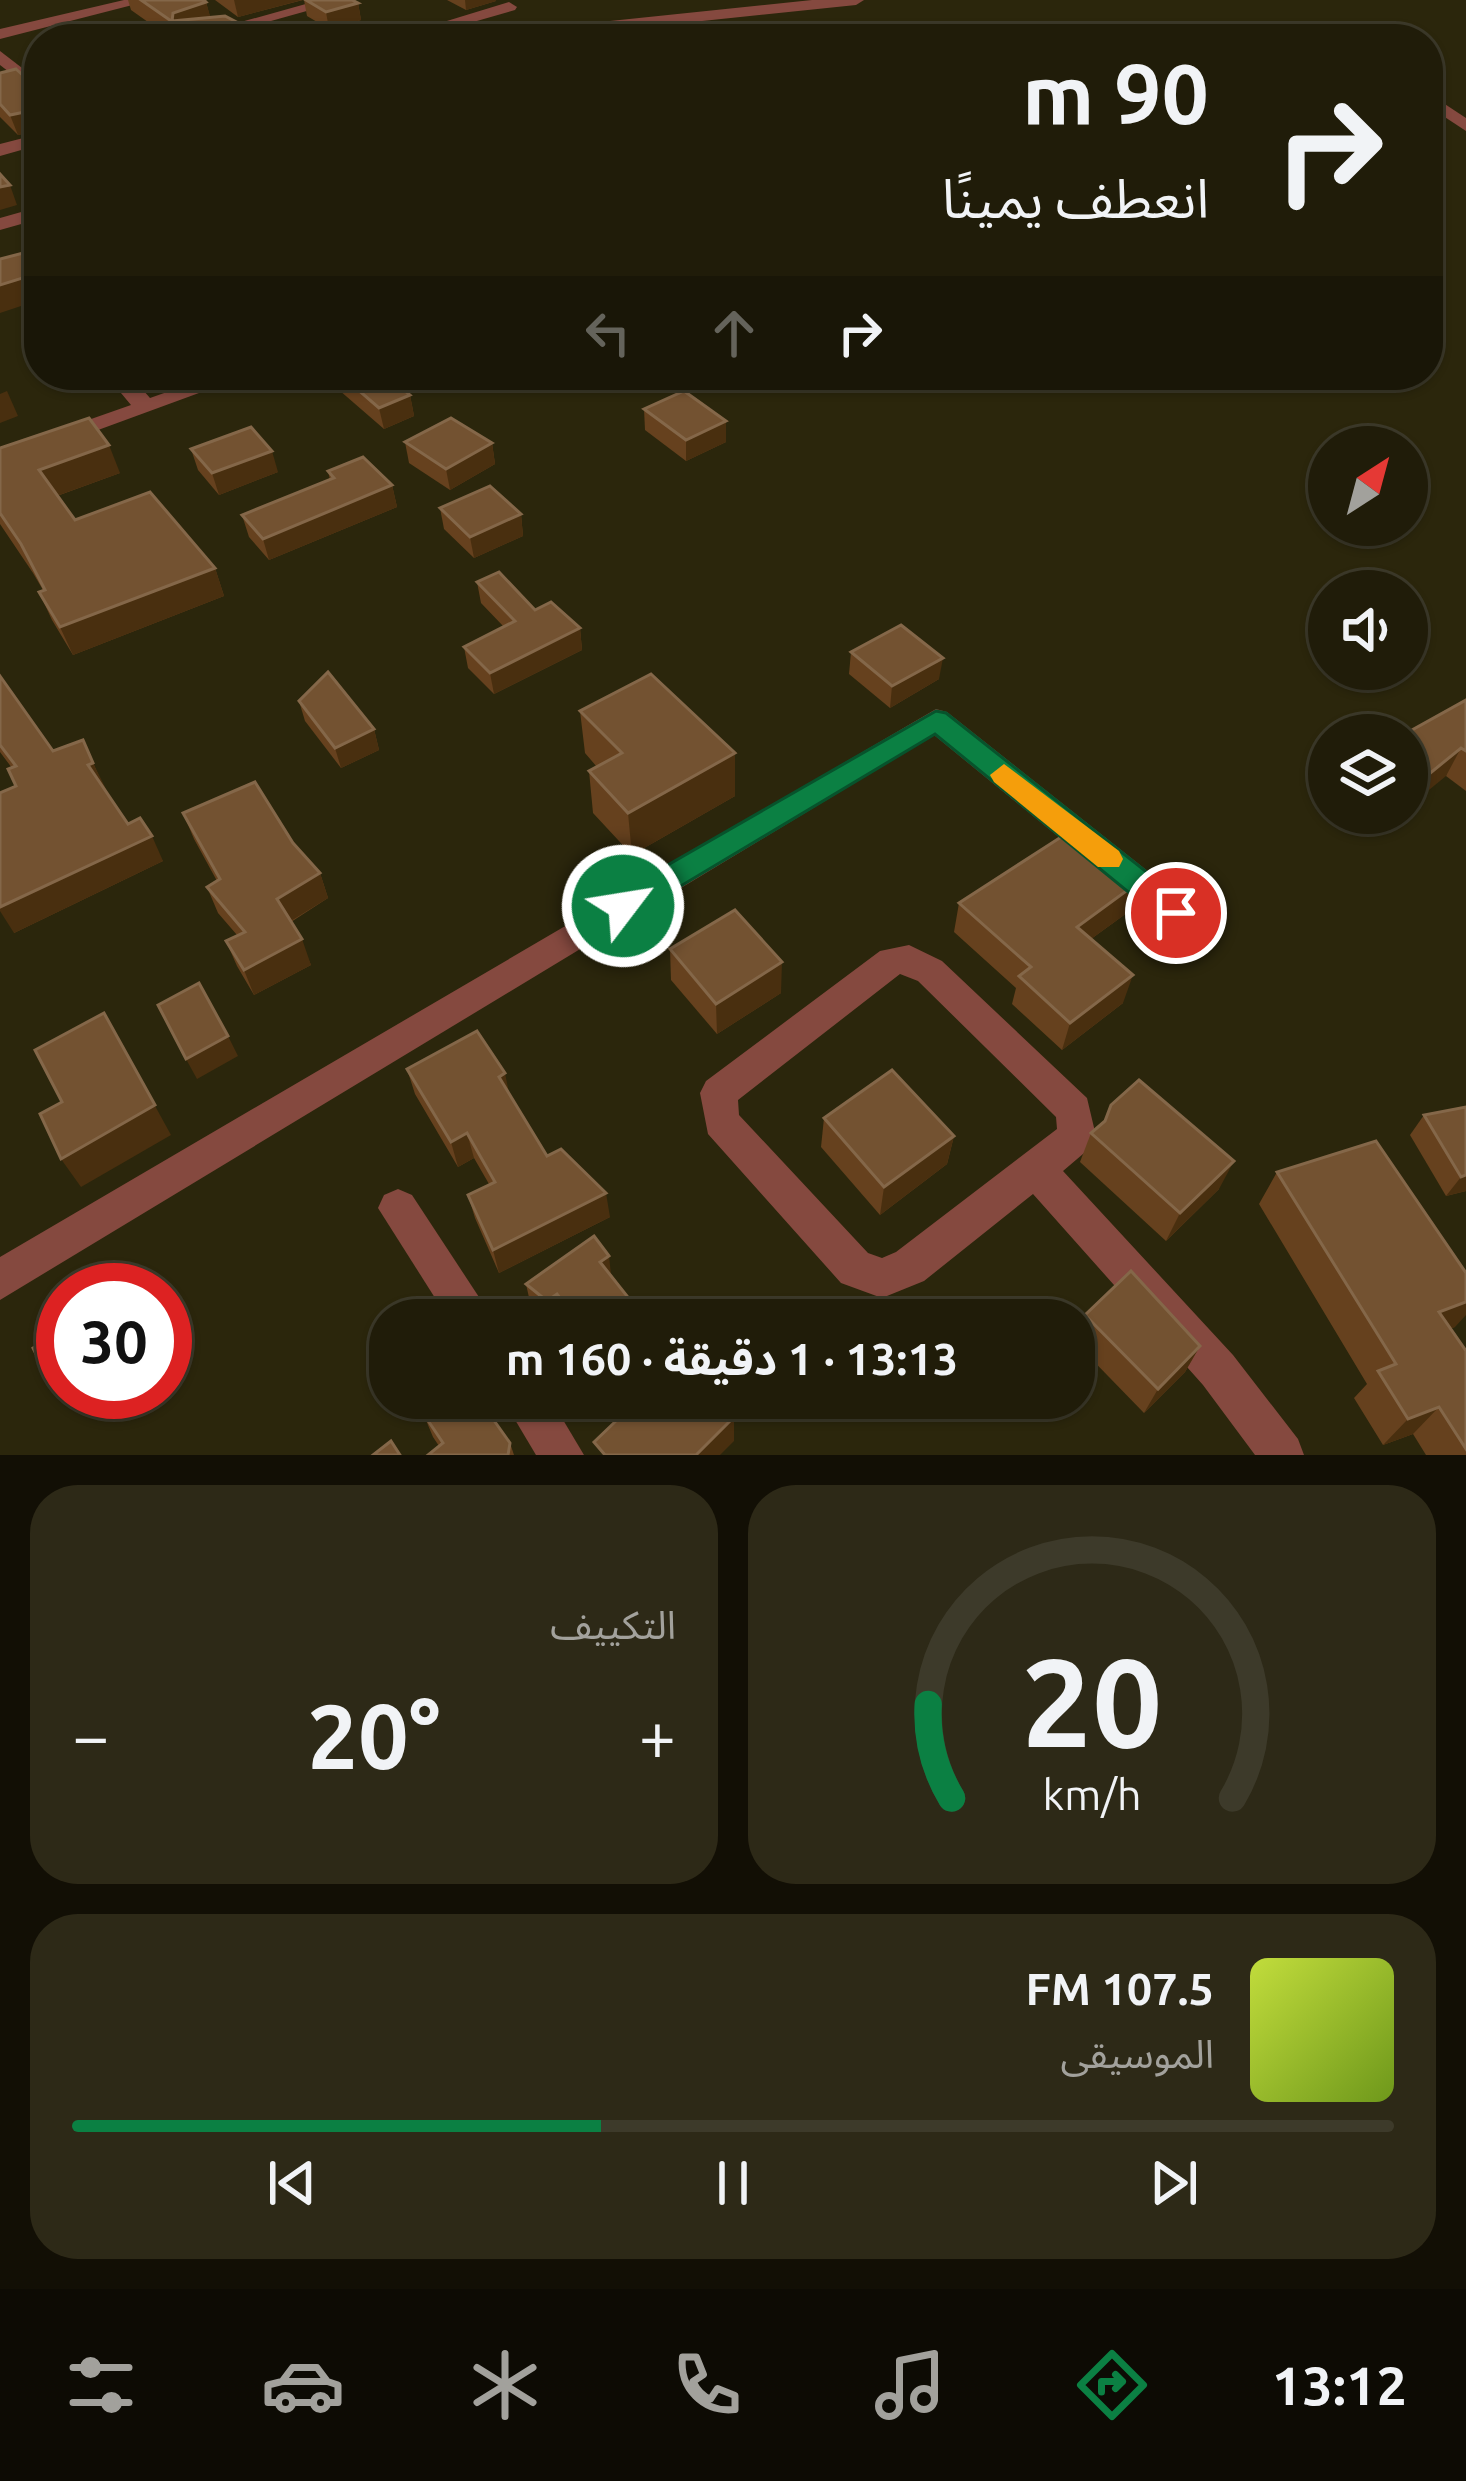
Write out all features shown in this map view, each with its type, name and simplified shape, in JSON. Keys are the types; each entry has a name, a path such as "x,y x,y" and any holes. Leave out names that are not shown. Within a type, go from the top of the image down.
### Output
{"street":[{"path":"42,24 144,0"},
{"path":"246,24 338,0"},
{"path":"640,24 856,0"},
{"path":"443,24 508,3"},
{"path":"216,14 230,24"},
{"path":"0,56 24,75"},
{"path":"131,390 146,407"},
{"path":"0,459 194,390"},
{"path":"0,1280 936,720 1176,913"},
{"path":"909,959 930,971 1074,1110 1077,1136 1034,1167 910,1267 882,1278 855,1269 722,1122 719,1093 892,961 909,959"},
{"path":"1034,1167 1218,1370 1282,1455"},
{"path":"398,1208 458,1299"},
{"path":"538,1419 562,1455"}],"building":[{"path":"141,0 204,0 173,13 172,21 225,16 240,24 175,24"},
{"path":"306,0 352,0 358,3 326,12"},
{"path":"16,69 24,76 24,112 10,115 0,104 0,73"},
{"path":"24,253 24,278 0,285 0,259"},
{"path":"358,390 404,390 410,395 379,408"},
{"path":"684,391 726,421 686,440 644,409"},
{"path":"89,418 109,445 39,470 75,520 150,492 215,568 60,627 39,592 45,590 21,544 0,513 0,448"},
{"path":"451,418 492,443 446,469 405,442"},
{"path":"251,427 272,451 212,473 191,449"},
{"path":"363,457 392,485 263,539 242,515 334,478 328,471"},
{"path":"490,486 521,514 470,537 440,508"},
{"path":"499,572 535,610 551,602 580,628 490,673 464,647 515,621 477,582"},
{"path":"901,625 943,658 892,686 851,652"},
{"path":"328,672 374,729 335,748 299,701"},
{"path":"651,674 735,753 628,813 589,771 622,753 580,711"},
{"path":"0,676 53,751 83,740 93,763 88,765 128,824 140,818 152,836 0,907 0,793 16,786 8,769 16,766 0,745"},
{"path":"1466,700 1466,751 1461,748 1428,775 1428,721"},
{"path":"255,782 293,843 320,873 277,899 302,939 244,970 226,941 245,932 207,887 220,879 183,813"},
{"path":"1075,828 1140,881 1077,927 1133,975 1070,1023 1019,976 1031,967 959,903"},
{"path":"735,910 782,962 716,1004 670,949"},
{"path":"199,983 228,1036 186,1059 158,1005"},
{"path":"104,1013 155,1105 61,1159 40,1114 62,1102 35,1050"},
{"path":"477,1031 505,1073 499,1077 547,1156 561,1149 606,1193 493,1250 468,1195 495,1182 467,1133 451,1142 407,1069"},
{"path":"892,1070 954,1136 884,1187 824,1118"},
{"path":"1139,1080 1234,1161 1180,1213 1091,1133 1105,1121 1111,1105"},
{"path":"1466,1107 1466,1175 1461,1177 1424,1115"},
{"path":"1376,1141 1466,1273 1466,1302 1439,1312 1466,1351 1466,1449 1439,1407 1408,1419 1378,1371 1396,1364 1277,1172"},
{"path":"594,1236 609,1256 600,1262 629,1299 561,1299 557,1294 545,1299 526,1284"},
{"path":"1131,1271 1200,1346 1158,1389 1095,1325 1095,1305"},
{"path":"427,1419 493,1419 510,1443 508,1455 428,1455 443,1443"},
{"path":"618,1419 732,1419 696,1455 605,1455 594,1442"},
{"path":"391,1441 400,1455 373,1455"}],"slow traffic":[{"path":"1004,775 1108,859"}],"route":[{"path":"623,906 936,720 1176,913"}]}
